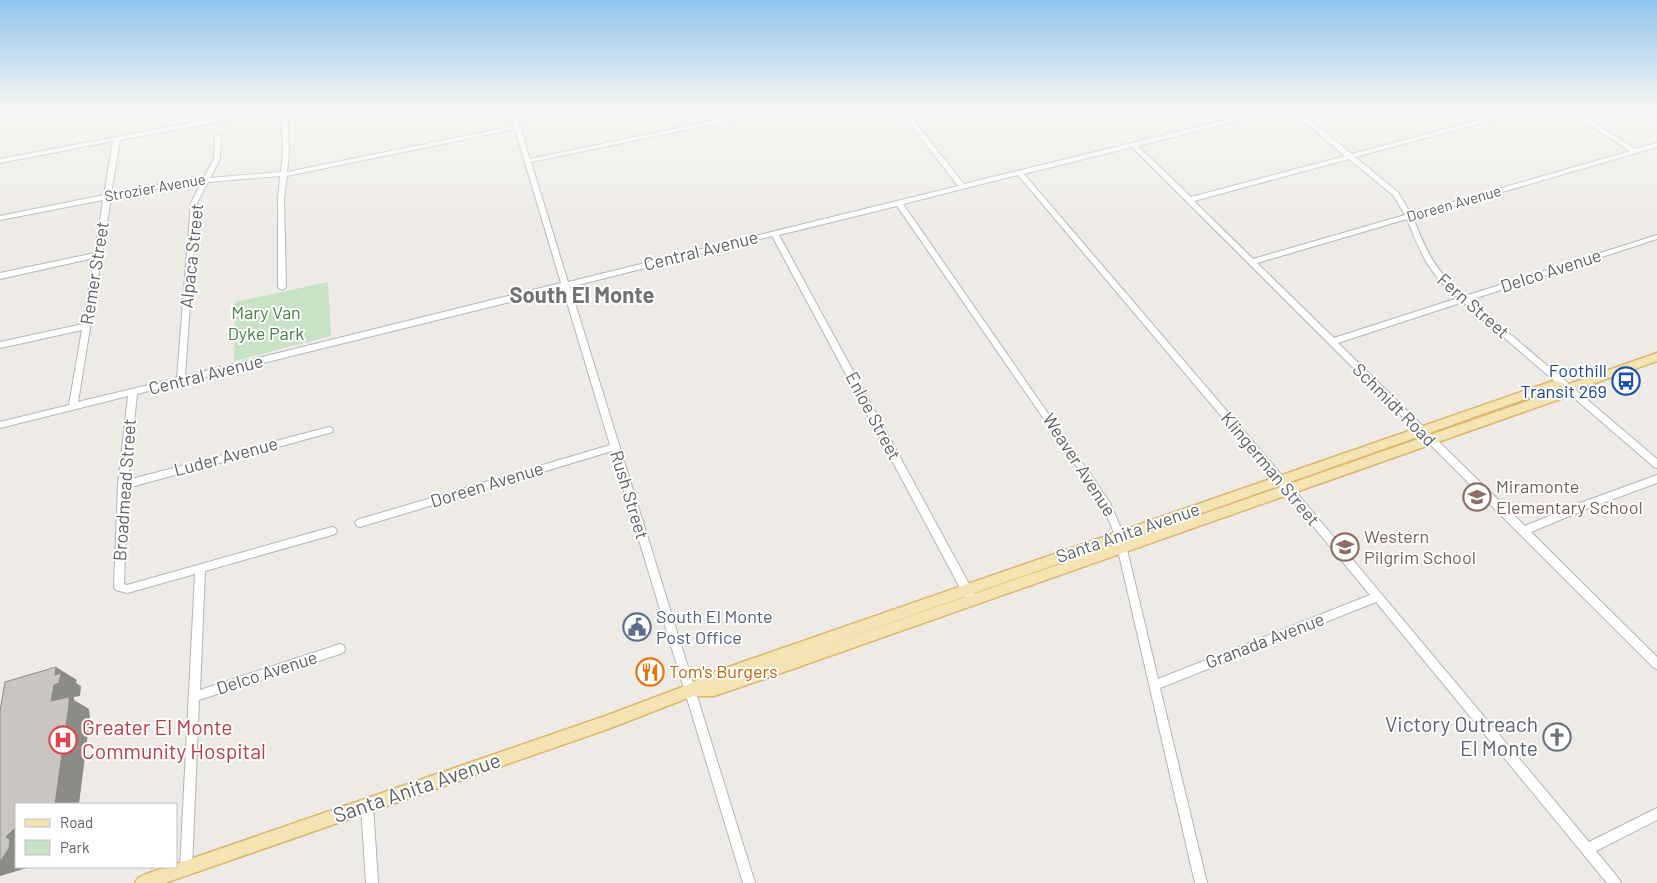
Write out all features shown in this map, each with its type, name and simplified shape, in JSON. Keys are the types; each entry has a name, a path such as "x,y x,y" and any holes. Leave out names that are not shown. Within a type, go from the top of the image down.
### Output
{"main road":[{"name":"Santa Anita Avenue","path":"143,883 608,722 689,691 714,678 969,594 1425,435 1554,385 1569,388 1657,357"}],"street":[{"path":"0,161 65,148"},
{"name":"Remer Street","path":"73,408 115,148"},
{"name":"Alpaca Street","path":"181,381 194,203 217,159 217,148"},
{"path":"282,287 283,174 286,148"},
{"name":"Strozier Avenue","path":"0,218 107,196 206,179 283,174 411,148"},
{"name":"Rush Street","path":"524,148 749,883"},
{"path":"528,161 589,148"},
{"path":"932,148 962,186"},
{"name":"Central Avenue","path":"0,425 1116,148"},
{"name":"Schmidt Road","path":"1137,148 1657,664"},
{"name":"Fern Street","path":"1342,148 1396,194 1409,217 1426,260 1446,284 1657,464"},
{"path":"1189,200 1381,148"},
{"path":"1631,148 1635,151"},
{"name":"Doreen Avenue","path":"1251,262 1645,148"},
{"name":"Klingerman Street","path":"1018,172 1284,484 1615,883"},
{"name":"Weaver Avenue","path":"898,202 1089,477 1113,516 1121,542 1201,883"},
{"name":"Enloe Street","path":"774,233 969,594"},
{"name":"Delco Avenue","path":"1331,342 1657,237"},
{"path":"0,276 97,255"},
{"path":"0,345 86,326"},
{"name":"Broadmead Street","path":"134,393 123,485 118,587 127,589 200,568"},
{"name":"Luder Avenue","path":"123,485 329,430"},
{"name":"Doreen Avenue","path":"360,522 614,447"},
{"path":"1524,531 1657,479"},
{"path":"186,868 200,568 332,531"},
{"name":"Granada Avenue","path":"1154,685 1377,597"},
{"name":"Delco Avenue","path":"194,697 340,649"},
{"path":"367,804 372,883"},
{"path":"1587,849 1657,814"}],"green space":[{"name":"Mary Van Dyke Park","path":"328,282 331,336 234,361 235,302"}],"building":[{"path":"56,667 55,675 61,673 59,683 54,685 51,701 69,697 69,704 55,803 15,803 15,828 6,837 10,840 9,848 0,860 0,711 5,682"}],"place":[{"name":"Foothill Transit 269","path":"1626,381"},
{"name":"Miramonte Elementary School","path":"1477,497"},
{"name":"Western Pilgrim School","path":"1345,547"},
{"name":"South El Monte Post Office","path":"637,627"},
{"name":"Tom's Burgers","path":"650,672"},
{"name":"Victory Outreach El Monte","path":"1557,737"},
{"name":"Greater El Monte Community Hospital","path":"63,740"}],"district":[{"name":"South El Monte","path":"582,295"}]}
